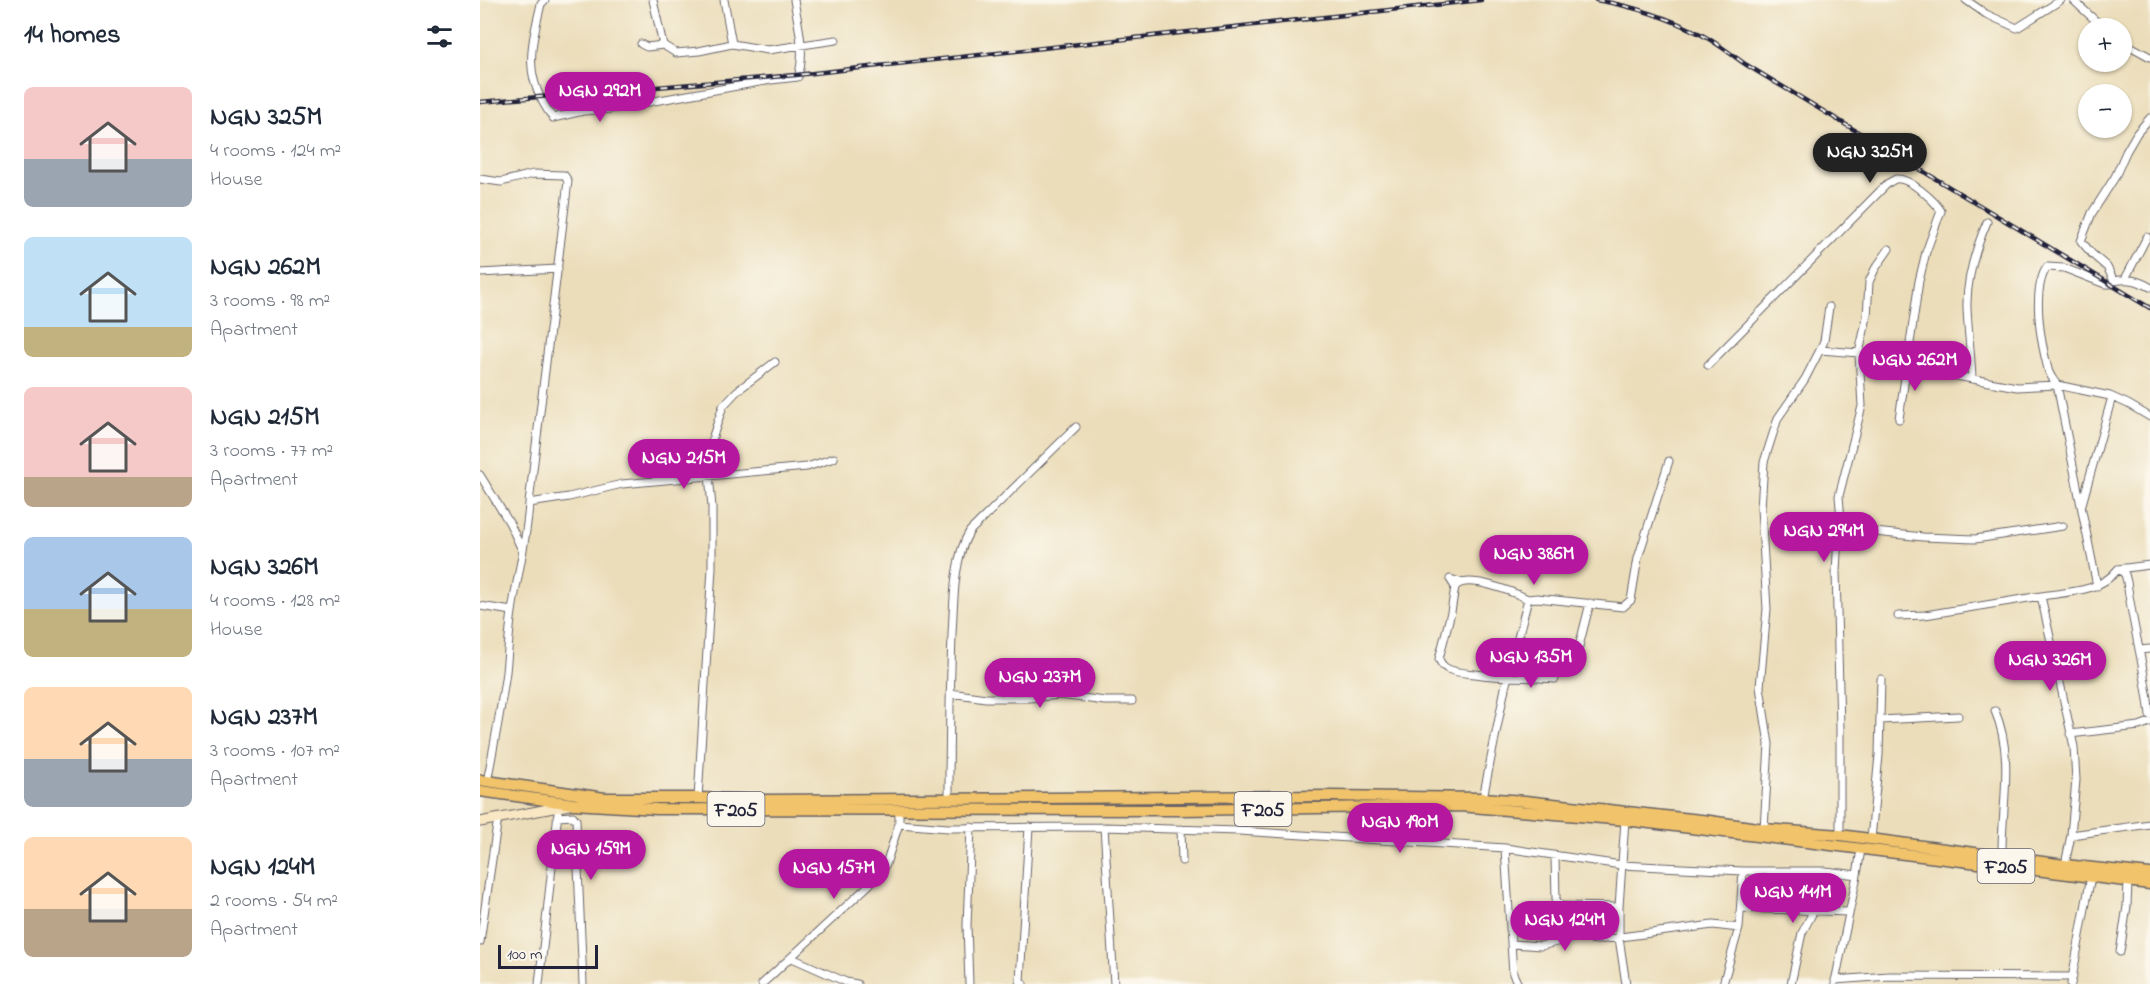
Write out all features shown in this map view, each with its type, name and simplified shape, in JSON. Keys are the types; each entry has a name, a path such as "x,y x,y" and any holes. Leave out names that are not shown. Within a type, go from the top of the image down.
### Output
{"main road":[{"name":"F205","path":"482,785 605,798 764,800 1331,796 1483,798 1710,821 1764,829 1840,835 2150,874"},
{"name":"F205","path":"482,785 573,804 657,809 899,810 1460,806 1625,820 2150,884"},
{"path":"1330,808 1331,796"},
{"path":"480,822 558,812 573,804"}],"street":[{"path":"545,0 541,4 530,52 534,84 540,101 553,118 583,111 610,110 798,77 802,64 801,44 794,0"},
{"path":"653,0 663,45"},
{"path":"724,0 732,44"},
{"path":"1966,0 1986,14 2017,28 2061,0"},
{"path":"2073,0 2094,18"},
{"path":"641,44 647,47 663,45 676,53 732,44 768,50 836,40"},
{"path":"2132,47 2150,57"},
{"path":"2114,280 2107,267 2081,241 2092,213 2115,177 2126,152 2137,133 2150,118"},
{"path":"480,179 501,182 533,174 564,175 568,181 528,503 527,531 512,611 506,672 482,785"},
{"path":"1708,365 1887,184 1898,179 1906,180 1932,199 1941,211 1923,264 1914,312 1912,340 1906,361 1899,419"},
{"path":"1972,378 1967,307 1968,283 1988,222"},
{"path":"2125,279 2147,237"},
{"path":"1842,532 1839,496 1863,406 1859,353 1867,317 1869,282 1889,249"},
{"path":"2097,586 2057,386 2048,371 2038,312 2042,274 2047,267 2064,268 2106,284 2111,284 2114,280 2134,279 2150,287"},
{"path":"480,273 558,269"},
{"path":"1764,829 1769,744 1760,687 1767,609 1762,535 1764,462 1778,418 1805,379 1820,350 1824,340 1829,307"},
{"path":"1820,350 1859,353 1906,361 1923,370 2017,387 2057,386 2112,397 2150,417"},
{"path":"698,798 712,568 712,507 709,475 714,436 723,406 737,391 775,362"},
{"path":"2080,509 2112,397"},
{"path":"949,800 954,595 963,543 970,531 1076,428"},
{"path":"528,503 621,484 807,467 834,458"},
{"path":"1555,679 1508,678 1449,670 1441,665 1439,659 1441,645 1457,584 1475,582 1505,589 1528,599 1623,607 1631,600 1638,558 1669,461"},
{"path":"480,475 510,524 522,550"},
{"path":"1840,835 1836,551 1838,536 1842,532 1855,530 1923,537 1975,539 2063,526"},
{"path":"1898,616 1925,615 2097,586 2111,578 2118,569 2150,565"},
{"path":"2118,569 2125,574 2127,582 2150,715"},
{"path":"2041,596 2074,747 2076,780 2071,835 2065,865"},
{"path":"1483,798 1508,678 1528,599"},
{"path":"1573,670 1590,603"},
{"path":"480,606 512,611"},
{"path":"2139,650 2150,649"},
{"path":"1871,839 1879,755 1881,679"},
{"path":"950,693 986,698 1060,695 1105,701 1132,701"},
{"path":"1995,711 2004,748 2006,768 2006,792 2001,827 2002,856"},
{"path":"1880,720 1958,716"},
{"path":"2070,734 2139,726 2150,722"},
{"path":"762,984 869,885 886,864 899,824 899,810"},
{"path":"539,984 558,812 573,816 576,820 583,984"},
{"path":"480,942 498,818"},
{"path":"1625,820 1618,907 1619,938 1626,984"},
{"path":"899,824 948,828 1104,827 1251,832 1505,848 1621,865 1743,871 1826,871 1857,875"},
{"path":"2071,835 2150,824"},
{"path":"969,984 967,925 971,827"},
{"path":"1023,984 1020,981 1020,958 1029,827"},
{"path":"1104,827 1114,984"},
{"path":"1181,830 1182,861"},
{"path":"1505,848 1513,974 1518,984"},
{"path":"1861,849 1834,982 1889,976 2072,981 2091,876"},
{"path":"1556,856 1556,899 1560,906 1618,907"},
{"path":"1723,984 1740,928 1743,871"},
{"path":"1791,984 1802,933 1822,895 1826,871"},
{"path":"2120,952 2128,882"},
{"path":"1741,908 1848,912"},
{"path":"1512,944 1541,946 1576,937 1597,940 1713,925 1740,928"},
{"path":"792,958 846,982 856,984"}],"railway":[{"path":"480,102 796,75 1481,0"},
{"path":"1596,0 1650,13 1702,35 1745,64 2150,308"}]}
